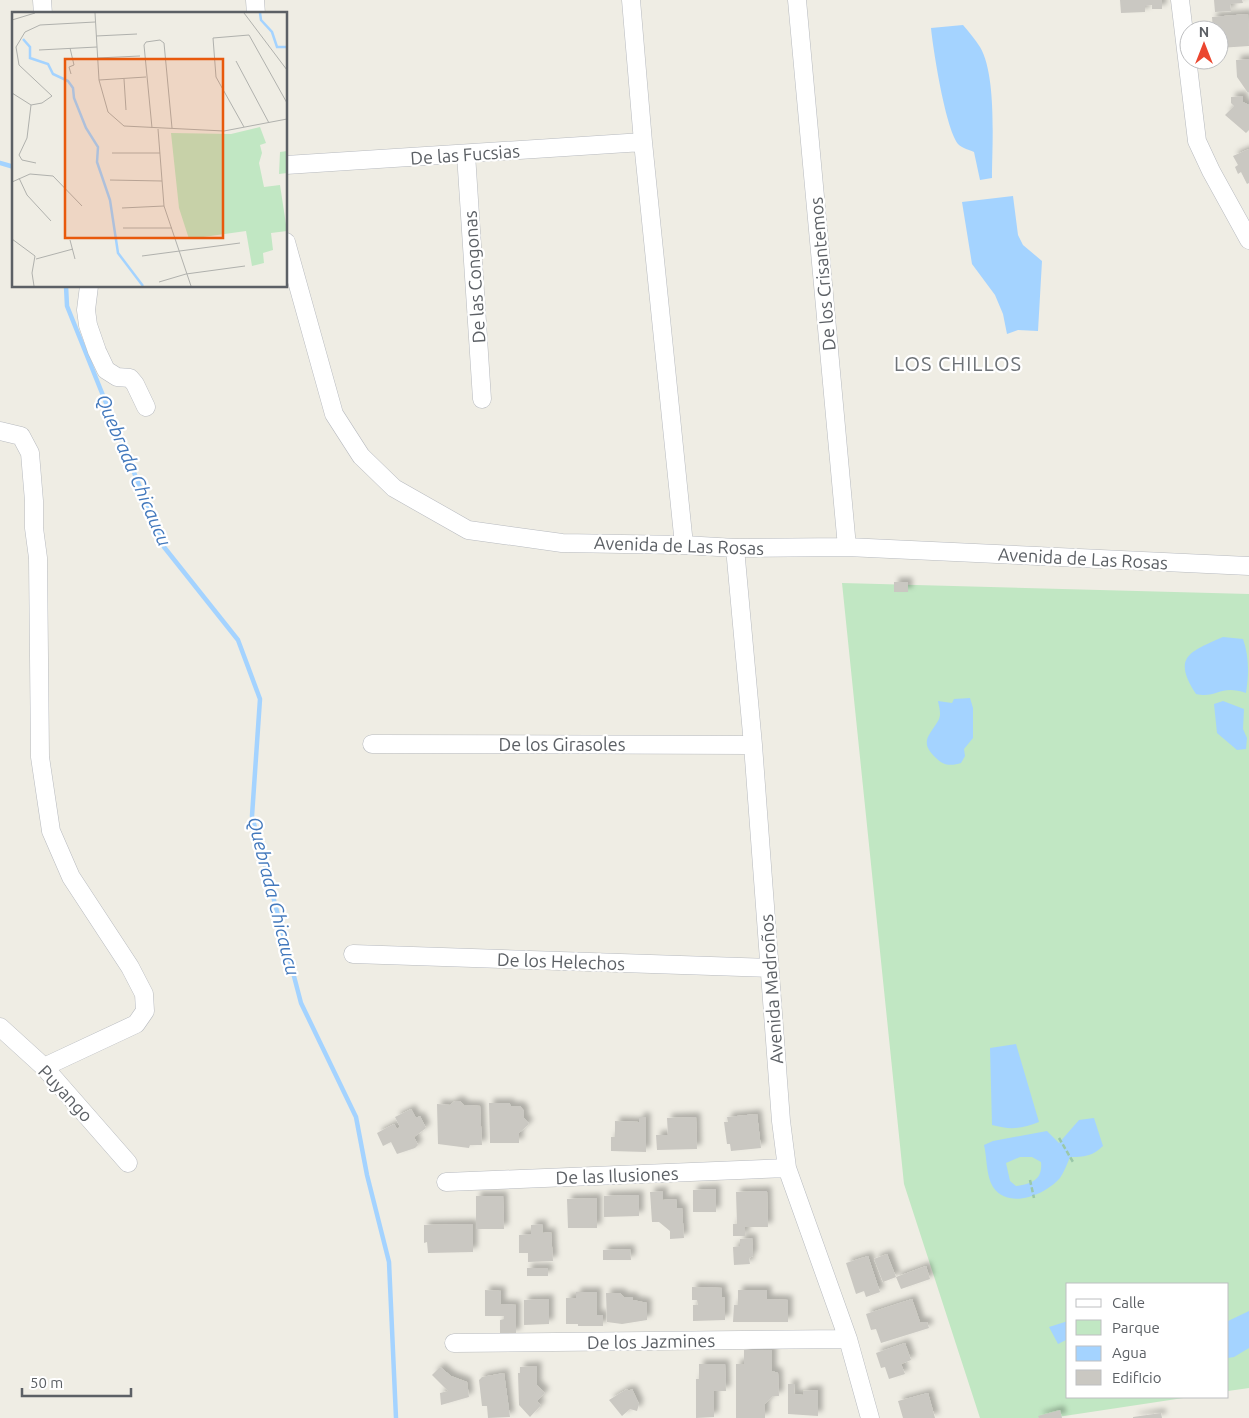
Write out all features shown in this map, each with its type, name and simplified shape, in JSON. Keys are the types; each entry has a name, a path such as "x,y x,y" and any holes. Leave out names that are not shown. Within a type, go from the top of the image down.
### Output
{"street":[{"path":"631,0 643,142 684,544"},
{"name":"De los Crisantemos","path":"797,0 847,547"},
{"path":"1180,0 1197,141 1211,171 1249,240"},
{"name":"De las Fucsias","path":"288,165 643,142"},
{"name":"De las Congonas","path":"466,154 482,399"},
{"name":"Avenida de Las Rosas","path":"288,249 334,414 361,456 394,488 468,530 562,543 684,544 735,548 847,547 1249,566"},
{"path":"89,288 86,310 88,325 106,370 116,377 130,378 136,384 146,407"},
{"path":"0,431 21,436 30,453 38,558 40,757 51,831 70,877 130,967 144,994 146,1010 136,1024 44,1067"},
{"name":"Avenida Madroños","path":"735,548 753,745 768,968 787,1168 848,1339 870,1418"},
{"name":"De los Girasoles","path":"372,744 753,745"},
{"name":"De los Helechos","path":"353,954 768,968"},
{"name":"Puyango","path":"0,1028 44,1067 128,1163"},
{"name":"De las Ilusiones","path":"446,1182 787,1168"},
{"name":"De los Jazmines","path":"454,1343 848,1339"}],"path":[{"path":"1059,1138 1073,1162"},
{"path":"1030,1180 1034,1198"}],"green space":[{"path":"842,583 1249,594 1249,1388 1229,1391 1229,1283 1066,1283 1066,1398 1183,1398 1051,1418 980,1418 904,1184"}],"water":[{"path":"963,25 980,47 989,75 991,92 993,130 992,178 980,180 974,152 959,145 949,124 934,53 931,28"},
{"path":"1013,196 1018,235 1023,245 1042,261 1038,331 1018,330 1007,334 1003,314 995,295 972,264 962,202"},
{"path":"1223,637 1243,639 1248,665 1246,693 1230,690 1209,695 1196,694 1185,672 1185,664 1188,657 1201,647"},
{"path":"970,698 973,708 973,738 964,749 965,756 961,763 945,764 939,761 931,752 927,743 927,739 940,716 938,701 952,703 954,699"},
{"path":"1223,701 1244,709 1243,729 1247,738 1246,749 1237,750 1217,733 1214,704"},
{"path":"1016,1044 1039,1122 1016,1128 1005,1128 992,1125 990,1048"},
{"path":"1094,1118 1103,1146 1096,1152 1080,1157 1070,1157 1060,1178 1045,1190 1027,1198 1008,1198 1000,1194 993,1187 988,1172 984,1145 993,1141 1047,1131 1059,1143 1079,1120","holes":["1020,1157 1032,1157 1041,1162 1038,1177 1027,1184 1016,1186 1010,1181 1006,1163"]},
{"path":"1249,1311 1249,1348 1229,1358 1229,1321"},
{"path":"1066,1322 1066,1340 1058,1344 1049,1327"}],"building":[{"path":"1120,0 1162,0 1162,9 1152,9 1152,5 1145,6 1145,12 1121,13"},
{"path":"1214,0 1242,0 1243,3 1230,4 1231,11 1215,12"},
{"path":"1248,14 1249,46 1229,47 1229,20 1212,20 1212,17"},
{"path":"1249,59 1248,93 1237,77 1236,60"},
{"path":"1243,96 1243,102 1249,105 1249,130 1246,133 1225,115 1234,106 1231,103 1231,97"},
{"path":"1249,149 1249,183 1247,184 1241,172 1238,174 1235,167 1238,165 1233,156"},
{"path":"894,582 908,582 908,592 894,592"},
{"path":"455,1101 460,1101 464,1105 480,1106 482,1145 470,1145 469,1148 438,1144 437,1104 450,1105"},
{"path":"489,1103 509,1103 511,1106 520,1106 524,1111 524,1118 529,1124 519,1133 519,1143 490,1143"},
{"path":"411,1109 416,1118 420,1116 426,1128 414,1137 418,1145 415,1148 397,1154 391,1142 383,1146 377,1133 394,1124 397,1129 400,1127 395,1117"},
{"path":"757,1114 761,1148 731,1151 730,1144 727,1144 724,1122 728,1122 727,1117"},
{"path":"639,1117 646,1117 646,1152 611,1151 611,1137 615,1137 615,1121 639,1122"},
{"path":"696,1117 697,1149 657,1150 656,1135 668,1135 667,1118"},
{"path":"716,1189 716,1212 693,1212 693,1190"},
{"path":"663,1191 663,1200 676,1199 677,1208 682,1208 684,1238 670,1239 670,1231 659,1222 652,1222 650,1192"},
{"path":"767,1191 768,1227 745,1227 745,1236 733,1236 733,1224 737,1224 736,1192"},
{"path":"639,1195 639,1216 604,1217 604,1196"},
{"path":"476,1196 503,1196 504,1229 476,1229"},
{"path":"597,1198 597,1228 568,1228 567,1199"},
{"path":"473,1224 473,1252 428,1253 427,1242 424,1243 424,1225"},
{"path":"542,1224 543,1233 551,1232 553,1261 528,1262 528,1253 519,1253 519,1235 531,1234 531,1225"},
{"path":"752,1238 753,1256 749,1258 750,1264 734,1265 733,1247 740,1246 740,1239"},
{"path":"630,1249 631,1260 603,1260 603,1250"},
{"path":"887,1254 896,1277 883,1282 874,1259"},
{"path":"868,1256 880,1292 866,1297 864,1291 856,1294 846,1263"},
{"path":"926,1266 930,1279 901,1289 896,1277"},
{"path":"527,1268 548,1268 548,1276 527,1276"},
{"path":"692,1287 722,1288 722,1297 725,1297 725,1320 693,1321 693,1305 698,1305 697,1300 692,1300"},
{"path":"485,1290 501,1291 501,1304 516,1305 516,1334 500,1333 500,1320 504,1319 504,1316 485,1316"},
{"path":"738,1290 767,1290 767,1299 788,1300 788,1322 733,1322 734,1305 738,1305"},
{"path":"576,1292 597,1292 597,1315 603,1315 603,1326 566,1324 566,1298 576,1298"},
{"path":"606,1293 620,1293 624,1297 633,1297 633,1300 647,1303 647,1320 622,1324 607,1322"},
{"path":"549,1299 549,1324 524,1325 524,1300"},
{"path":"912,1299 920,1322 927,1322 929,1328 881,1343 876,1329 871,1330 866,1314"},
{"path":"905,1343 911,1360 901,1364 905,1374 889,1379 885,1367 881,1368 876,1353"},
{"path":"744,1350 772,1350 772,1371 778,1373 779,1396 773,1396 765,1404 765,1418 736,1418 736,1364 744,1364"},
{"path":"699,1364 725,1364 726,1391 714,1391 714,1417 696,1418 696,1379 699,1379"},
{"path":"537,1366 537,1385 545,1393 537,1401 541,1405 530,1417 519,1405 518,1373 520,1373 520,1367"},
{"path":"440,1367 451,1376 467,1382 469,1397 441,1405 440,1393 448,1391 432,1375"},
{"path":"504,1373 510,1417 488,1418 487,1406 482,1406 479,1380 482,1377"},
{"path":"788,1384 795,1384 794,1394 803,1395 803,1391 818,1390 818,1416 788,1414"},
{"path":"627,1389 629,1391 632,1389 639,1404 637,1411 630,1409 622,1416 609,1400"},
{"path":"928,1393 935,1418 903,1418 898,1401"},
{"path":"1060,1410 1062,1418 1039,1418 1038,1416"},
{"path":"1161,1413 1162,1418 1133,1418 1133,1417"}],"waterway":[{"name":"Quebrada Chicaucu","path":"0,163 12,166"},
{"name":"Quebrada Chicaucu","path":"66,288 67,306 164,547 238,640 260,699 252,816 301,1003 356,1117 367,1175 389,1262 396,1418"}],"district":[{"name":"LOS CHILLOS","path":"958,363"}]}
